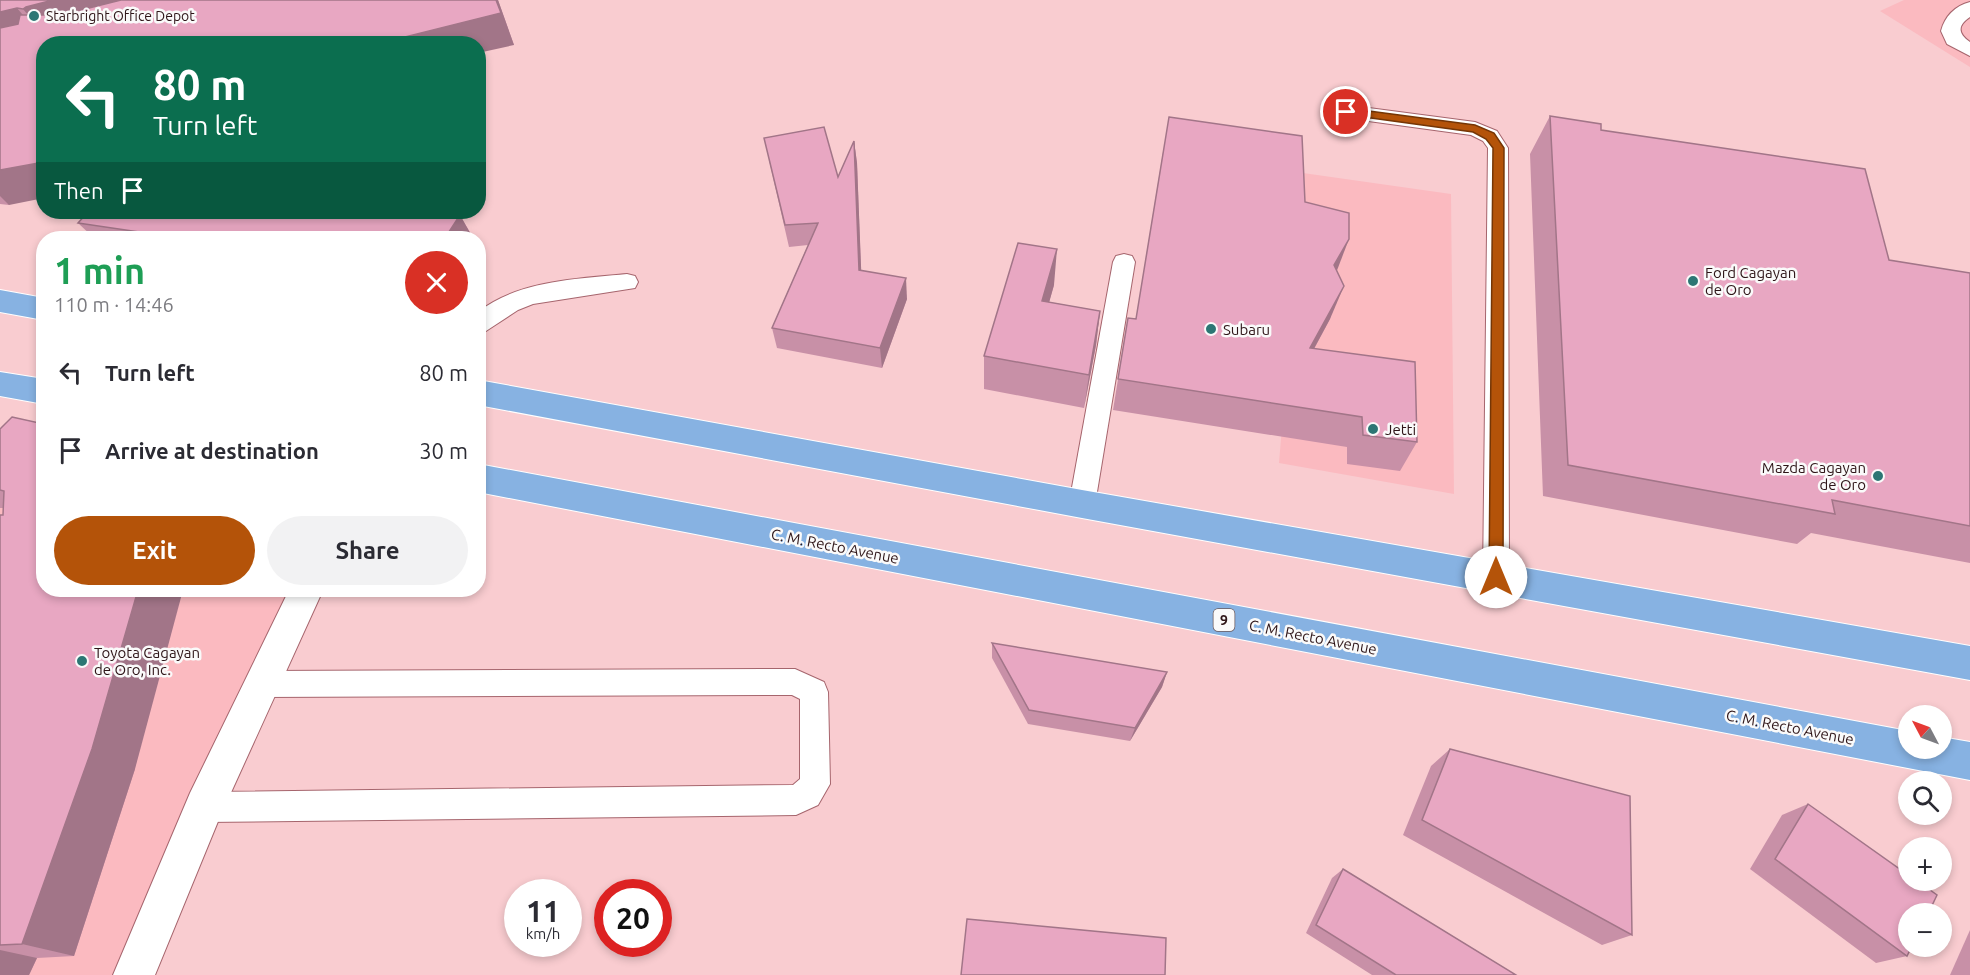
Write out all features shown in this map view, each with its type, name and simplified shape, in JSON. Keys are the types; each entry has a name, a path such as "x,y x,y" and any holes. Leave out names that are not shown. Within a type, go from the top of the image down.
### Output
{"highway":[{"path":"0,301 36,308"},
{"path":"0,384 36,391"},
{"path":"486,393 1082,504 1970,663"},
{"name":"C. M. Recto Avenue","path":"486,480 1970,761"}],"street":[{"path":"134,975 204,807 261,684 296,597"}],"lane":[{"path":"1970,8 1953,20 1950,31 1954,40 1970,50"},
{"path":"1346,112 1475,129 1490,136 1498,148 1496,577"},
{"path":"1082,504 1124,262"},
{"path":"486,318 523,297 627,282"},
{"path":"204,807 796,800 807,794 815,784 814,692 795,682 261,684"}],"shaded area":[{"path":"1904,0 1970,0 1970,67 1880,11"},
{"path":"1303,173 1451,194 1454,494 1279,463"},
{"path":"0,435 36,562 36,597 289,597 136,935 121,975 0,975"}],"building":[{"path":"0,0 53,0 23,9 0,12"},
{"path":"121,0 496,0 501,13 409,36 36,36 36,163 0,170 0,28 18,24 20,15 61,15"},
{"path":"1550,116 1601,124 1601,130 1865,169 1889,260 1970,273 1970,526 1832,500 1835,514 1568,465"},
{"name":"Subaru","path":"1169,117 1302,136 1305,202 1349,213 1349,239 1334,265 1344,286 1310,348 1415,362 1417,442 1363,435 1362,417 1118,379 1128,318 1136,319"},
{"path":"824,127 838,177 854,141 859,270 906,278 880,348 772,328 818,223 785,225 764,138"},
{"path":"82,219 457,219 450,231 132,231 78,223"},
{"path":"1018,243 1057,249 1042,301 1100,311 1089,375 984,356"},
{"path":"12,417 36,422 36,597 136,597 92,749 22,944 0,945 0,515 3,515 4,491 0,490 0,429"},
{"path":"992,643 1167,672 1135,728 1029,710"},
{"path":"1450,749 1630,796 1632,935 1422,820"},
{"path":"1808,804 1898,868 1898,891 1931,891 1937,895 1933,903 1898,903 1898,949 1775,859"},
{"path":"1343,869 1516,975 1396,975 1316,925"},
{"path":"967,919 1166,938 1165,975 961,975"}],"place":[{"name":"Starbright Office Depot","path":"34,16"},
{"name":"Ford Cagayan de Oro","path":"1693,281"},
{"name":"Subaru","path":"1211,329"},
{"name":"Jetti","path":"1373,429"},
{"name":"Mazda Cagayan de Oro","path":"1878,476"},
{"name":"Toyota Cagayan de Oro, Inc.","path":"82,661"}],"route":[{"path":"1346,112 1475,129 1490,136 1498,148 1496,577"}]}
